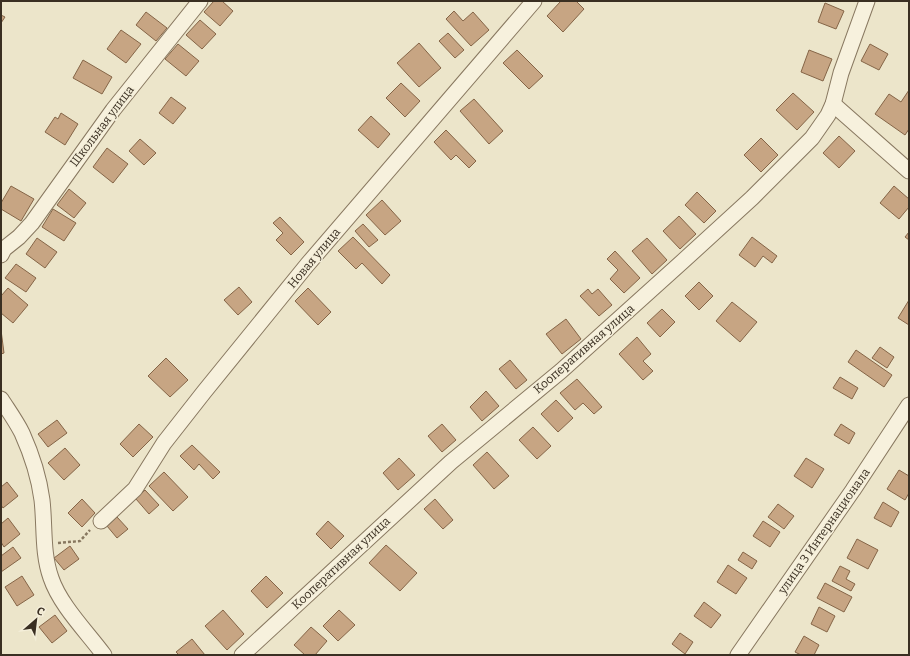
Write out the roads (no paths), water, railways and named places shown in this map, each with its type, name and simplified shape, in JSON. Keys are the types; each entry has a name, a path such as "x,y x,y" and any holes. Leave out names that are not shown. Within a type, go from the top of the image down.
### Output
{"street":[{"name":"Школьная улица","path":"2,251 19,237 32,223 113,110 200,1"},
{"name":"Новая улица","path":"101,521 135,489 164,443 307,265 534,1"},
{"name":"Кооперативная улица","path":"242,655 451,462 561,371 752,198 812,138 828,115 833,104 842,73 868,1"},
{"path":"833,104 909,171"},
{"path":"1,399 21,432 33,461 42,500 46,560 57,593 104,655"},
{"name":"улица 3 Интернационала","path":"738,655 854,490 909,405"}]}
